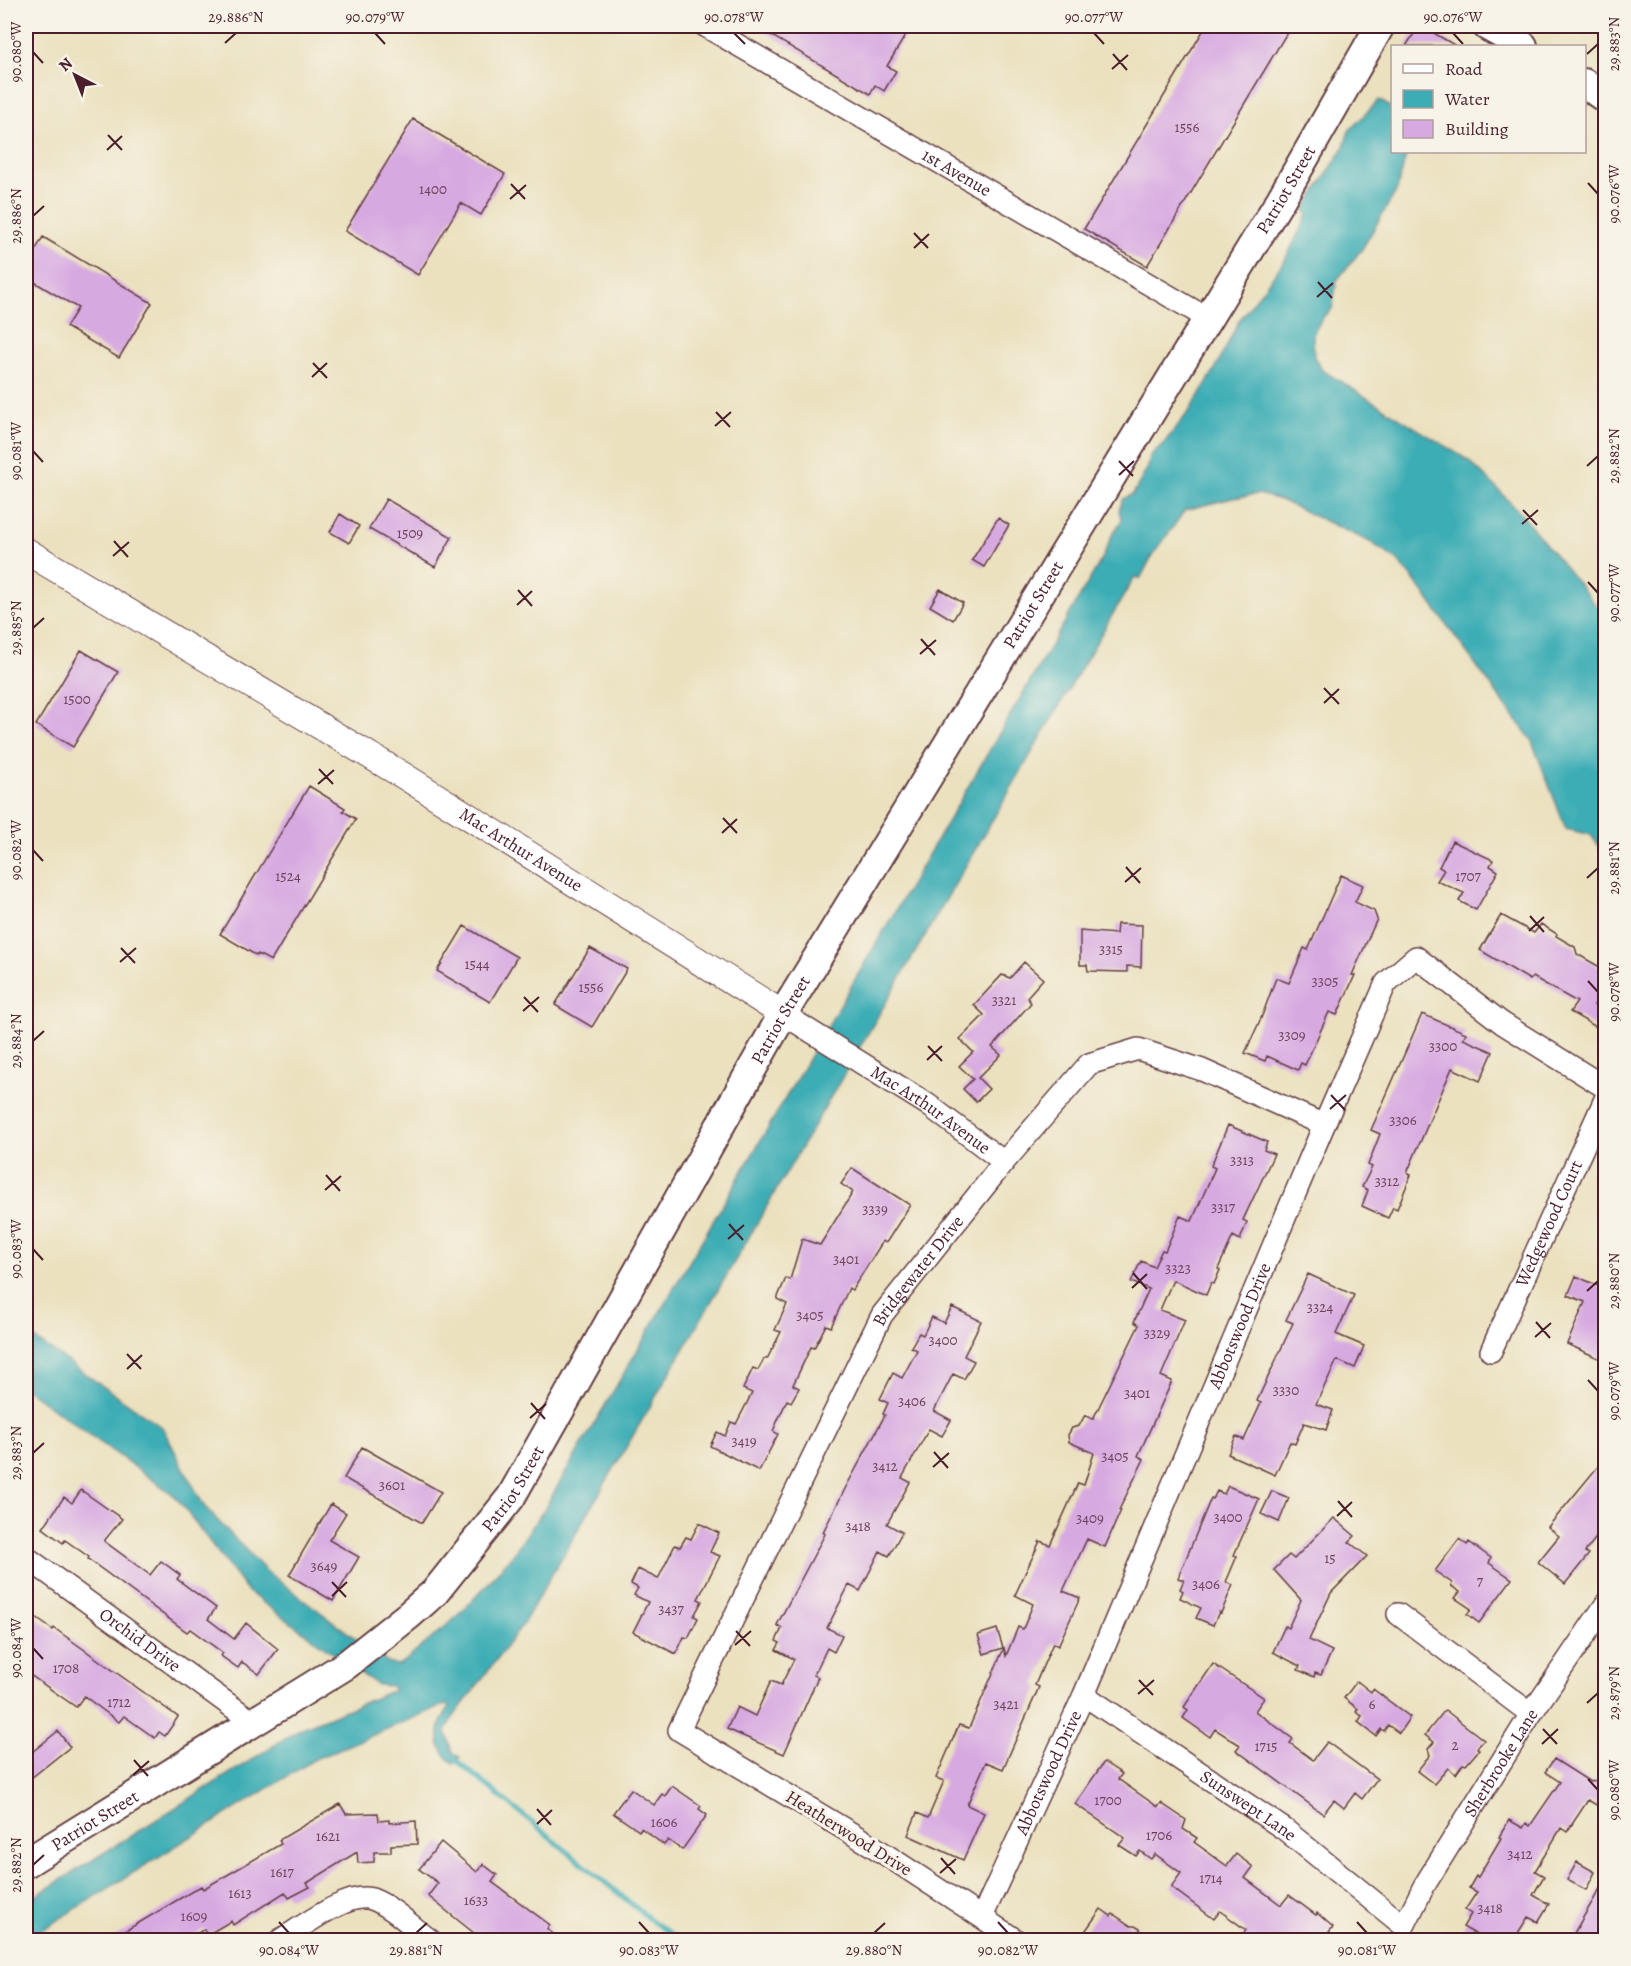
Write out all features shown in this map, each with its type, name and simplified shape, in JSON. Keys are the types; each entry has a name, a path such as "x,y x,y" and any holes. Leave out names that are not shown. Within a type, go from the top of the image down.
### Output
{"main road":[{"name":"Patriot Street","path":"26,1863 346,1665 435,1592 511,1497 783,1014 1281,199 1380,26"},
{"path":"1487,26 1521,45"},
{"path":"1586,85 1605,99"}],"street":[{"name":"1st Avenue","path":"705,26 1207,318"},
{"name":"Mac Arthur Avenue","path":"26,551 404,776 927,1104 1004,1162"},
{"name":"Abbotswood Drive","path":"982,1917 1084,1695 1386,983 1416,957 1502,1023 1605,1088"},
{"name":"Bridgewater Drive","path":"679,1730 882,1316 1004,1162 1089,1064 1138,1049 1203,1070 1324,1125"},
{"name":"Wedgewood Court","path":"1491,1351 1605,1097"},
{"name":"Orchid Drive","path":"26,1557 253,1722"},
{"name":"Sherbrooke Lane","path":"1404,1926 1424,1886 1531,1714 1605,1604"},
{"path":"1398,1614 1531,1714"},
{"name":"Sunswept Lane","path":"1084,1695 1284,1829 1404,1926"},
{"name":"Heatherwood Drive","path":"679,1730 871,1845 1016,1941"},
{"path":"280,1941 348,1900 362,1898 371,1899 385,1906 430,1941"}],"water":[{"path":"1379,100 1391,107 1391,153 1407,153 1397,190 1362,249 1337,280 1332,309 1323,317 1313,334 1314,357 1322,370 1468,460 1522,515 1605,616 1605,855 1591,835 1566,829 1531,739 1412,577 1397,560 1370,542 1280,500 1258,494 1185,510 1151,558 1140,579 1135,576 523,1624 452,1719 446,1732 453,1752 460,1757 454,1764 443,1751 440,1743 442,1721 450,1706 447,1704 315,1759 26,1940 26,1902 300,1729 394,1690 392,1686 378,1685 366,1677 247,1591 175,1496 26,1389 26,1333 162,1427 204,1506 266,1571 387,1662 398,1665 406,1660 459,1615 513,1554 543,1511 1103,557 1112,535 1122,520 1119,511 1123,499 1133,494 1148,467 1150,456 1164,443 1190,410 1214,371 1239,321 1285,260 1308,214 1304,210 1343,149 1349,131"}],"building":[{"path":"755,26 911,26 887,66 896,71 884,91 875,85 870,94"},
{"path":"1206,26 1291,26 1147,266 1084,229"},
{"path":"1419,26 1422,26 1454,45 1407,45"},
{"path":"413,119 505,174 481,215 461,203 418,275 345,231"},
{"path":"43,237 152,303 119,358 66,327 78,308 26,277 26,266"},
{"path":"386,499 452,537 435,567 369,529"},
{"path":"340,514 359,526 349,543 330,532"},
{"path":"998,518 1009,525 984,567 972,560"},
{"path":"940,589 963,603 953,620 930,606"},
{"path":"81,650 118,672 73,747 36,725"},
{"path":"309,786 345,808 343,811 356,819 271,961 258,954 257,956 220,934"},
{"path":"1452,841 1493,860 1490,866 1498,871 1476,910 1459,901 1464,893 1437,881 1444,870 1439,867"},
{"path":"1341,875 1363,885 1355,902 1374,911 1377,919 1337,1015 1329,1012 1305,1065 1301,1063 1298,1070 1267,1056 1265,1061 1245,1053 1276,978 1289,983 1304,948 1308,950"},
{"path":"1501,915 1534,933 1541,924 1575,947 1577,954 1605,970 1605,986 1594,1005 1605,1011 1605,1032 1570,1012 1577,1002 1533,977 1530,980 1480,950"},
{"path":"1117,924 1142,925 1141,967 1127,966 1127,972 1088,971 1087,965 1080,965 1080,931 1116,934"},
{"path":"464,926 517,957 490,1002 437,971"},
{"path":"590,948 627,969 592,1027 555,1005"},
{"path":"1024,962 1043,979 1027,997 1031,1003 992,1047 1001,1055 978,1078 989,1089 976,1102 963,1089 973,1079 959,1066 973,1052 960,1039 984,1015 974,1005 1002,975 1010,978"},
{"path":"1422,1014 1466,1033 1463,1039 1493,1052 1480,1081 1452,1068 1407,1173 1411,1175 1397,1209 1393,1207 1388,1218 1362,1206 1368,1190 1362,1187 1372,1167 1368,1165 1380,1134 1371,1130"},
{"path":"1228,1125 1267,1142 1264,1150 1274,1154 1243,1220 1247,1222 1240,1240 1233,1236 1218,1269 1220,1270 1214,1284 1211,1283 1206,1295 1173,1280 1160,1310 1185,1320 1161,1376 1172,1381 1138,1456 1144,1459 1119,1510 1121,1510 1105,1547 1087,1539 1063,1591 1080,1598 1058,1646 1053,1643 1035,1685 1039,1687 1003,1769 986,1762 967,1805 984,1813 963,1860 908,1835 917,1813 928,1818 944,1781 936,1778 959,1725 969,1728 1004,1648 1006,1656 1018,1627 1023,1629 1033,1604 1015,1595 1040,1541 1050,1545 1078,1483 1084,1485 1094,1453 1069,1442 1068,1435 1072,1428 1079,1426 1085,1415 1093,1419 1139,1325 1134,1322 1149,1289 1131,1282 1141,1261 1154,1267 1162,1250 1165,1251 1180,1216 1192,1221 1215,1168 1211,1166"},
{"path":"852,1168 910,1205 886,1243 883,1241 852,1290 849,1288 831,1327 826,1325 814,1348 811,1347 793,1385 799,1388 791,1402 787,1400 773,1431 778,1434 759,1471 710,1446 717,1432 725,1436 731,1422 736,1424 752,1393 743,1389 753,1368 758,1370 764,1359 767,1359 781,1332 775,1330 787,1304 777,1299 786,1278 790,1280 802,1239 820,1245 853,1192 841,1184"},
{"path":"1308,1274 1354,1295 1336,1334 1364,1346 1355,1368 1337,1360 1316,1404 1333,1410 1326,1430 1304,1423 1295,1444 1290,1442 1275,1475 1228,1454 1236,1436 1244,1440 1261,1403 1257,1401 1293,1323 1286,1320"},
{"path":"1576,1276 1605,1289 1605,1361 1567,1344 1585,1302 1568,1295"},
{"path":"952,1307 981,1321 964,1356 974,1361 964,1379 953,1374 934,1411 951,1420 942,1436 929,1429 902,1478 910,1482 887,1524 902,1532 889,1556 880,1551 860,1591 849,1585 827,1628 842,1635 834,1652 827,1648 814,1675 818,1677 784,1754 727,1729 737,1707 755,1716 771,1681 781,1685 794,1659 776,1650 780,1643 776,1641 782,1628 777,1625 885,1415 883,1414 888,1403 880,1399 893,1373 902,1378 917,1350 911,1347 919,1333 923,1335 932,1317 944,1323"},
{"path":"362,1447 441,1492 422,1523 344,1478"},
{"path":"1605,1458 1605,1526 1585,1552 1589,1554 1565,1584 1538,1562 1559,1536 1548,1527"},
{"path":"1228,1486 1259,1499 1234,1555 1237,1556 1226,1582 1233,1585 1213,1625 1196,1618 1201,1608 1180,1598 1183,1591 1180,1589 1184,1580 1178,1578 1211,1498 1213,1499 1217,1491 1224,1494"},
{"path":"81,1490 122,1519 104,1541 150,1575 161,1561 180,1575 177,1579 216,1608 208,1619 234,1639 246,1623 278,1649 259,1674 242,1662 238,1668 221,1656 223,1653 190,1629 187,1632 88,1559 89,1557 65,1540 63,1543 43,1528 64,1497 72,1503"},
{"path":"1272,1491 1289,1498 1279,1522 1261,1514"},
{"path":"331,1504 346,1513 329,1540 359,1557 333,1601 289,1575"},
{"path":"1334,1518 1355,1536 1349,1542 1367,1556 1331,1593 1309,1640 1332,1651 1321,1675 1315,1673 1314,1677 1298,1670 1300,1666 1273,1652 1285,1626 1288,1628 1301,1600 1274,1570 1289,1555 1294,1559"},
{"path":"699,1523 719,1533 710,1552 720,1556 698,1599 702,1601 694,1616 698,1618 688,1638 684,1637 676,1654 633,1632 648,1602 634,1595 638,1588 631,1584 638,1569 658,1579 675,1545 680,1547 686,1537 691,1539"},
{"path":"1459,1539 1467,1545 1469,1542 1491,1558 1489,1563 1512,1579 1479,1623 1467,1614 1471,1609 1455,1598 1460,1592 1435,1571"},
{"path":"26,1611 53,1630 54,1628 178,1717 165,1736 159,1732 155,1738 124,1716 119,1722 84,1696 76,1707 26,1672"},
{"path":"997,1629 1003,1648 984,1654 978,1635"},
{"path":"1213,1664 1264,1698 1255,1711 1293,1739 1290,1743 1313,1760 1327,1742 1377,1779 1362,1799 1355,1793 1344,1808 1334,1800 1323,1814 1236,1750 1240,1745 1215,1729 1210,1737 1183,1718 1188,1710 1184,1707"},
{"path":"1357,1681 1371,1692 1373,1689 1410,1717 1399,1733 1388,1725 1376,1736 1358,1722 1362,1716 1356,1712 1358,1709 1344,1698"},
{"path":"1445,1710 1484,1740 1477,1748 1479,1750 1466,1765 1463,1764 1456,1774 1448,1768 1434,1784 1417,1771 1430,1755 1428,1749 1434,1742 1425,1735"},
{"path":"58,1731 70,1747 26,1782 26,1757"},
{"path":"1554,1759 1590,1782 1597,1781 1603,1809 1588,1800 1567,1832 1561,1828 1535,1871 1544,1876 1533,1895 1549,1904 1538,1922 1528,1917 1513,1941 1468,1941 1475,1934 1463,1927 1471,1914 1465,1910 1477,1892 1469,1888 1501,1838 1499,1837 1509,1820 1523,1828 1526,1823 1530,1826 1560,1782 1545,1772"},
{"path":"1104,1762 1122,1774 1118,1779 1158,1807 1161,1803 1186,1820 1183,1829 1197,1838 1194,1842 1227,1866 1236,1854 1253,1867 1245,1878 1281,1905 1289,1895 1316,1915 1317,1913 1333,1927 1322,1941 1239,1941 1246,1930 1220,1911 1214,1919 1171,1887 1181,1873 1155,1854 1151,1859 1140,1851 1136,1856 1119,1845 1125,1838 1075,1804"},
{"path":"672,1786 701,1806 699,1809 707,1815 682,1850 668,1840 664,1845 641,1828 639,1831 613,1813 631,1789 654,1805"},
{"path":"340,1804 346,1814 378,1813 379,1821 389,1820 389,1823 416,1821 417,1844 391,1845 391,1852 374,1852 374,1862 358,1863 357,1852 307,1883 310,1887 289,1898 285,1892 233,1925 231,1921 207,1935 204,1929 185,1941 108,1941 201,1886 203,1889 281,1844 279,1840"},
{"path":"441,1842 477,1872 483,1864 497,1875 492,1882 550,1925 547,1929 562,1941 484,1941 428,1896 438,1883 419,1869"},
{"path":"1577,1862 1595,1872 1586,1890 1567,1880"},
{"path":"1605,1880 1605,1941 1587,1941 1574,1933"},
{"path":"1101,1909 1140,1929 1141,1934 1151,1941 1078,1941"}],"waterway":[{"path":"457,1761 651,1920 680,1940"}]}
